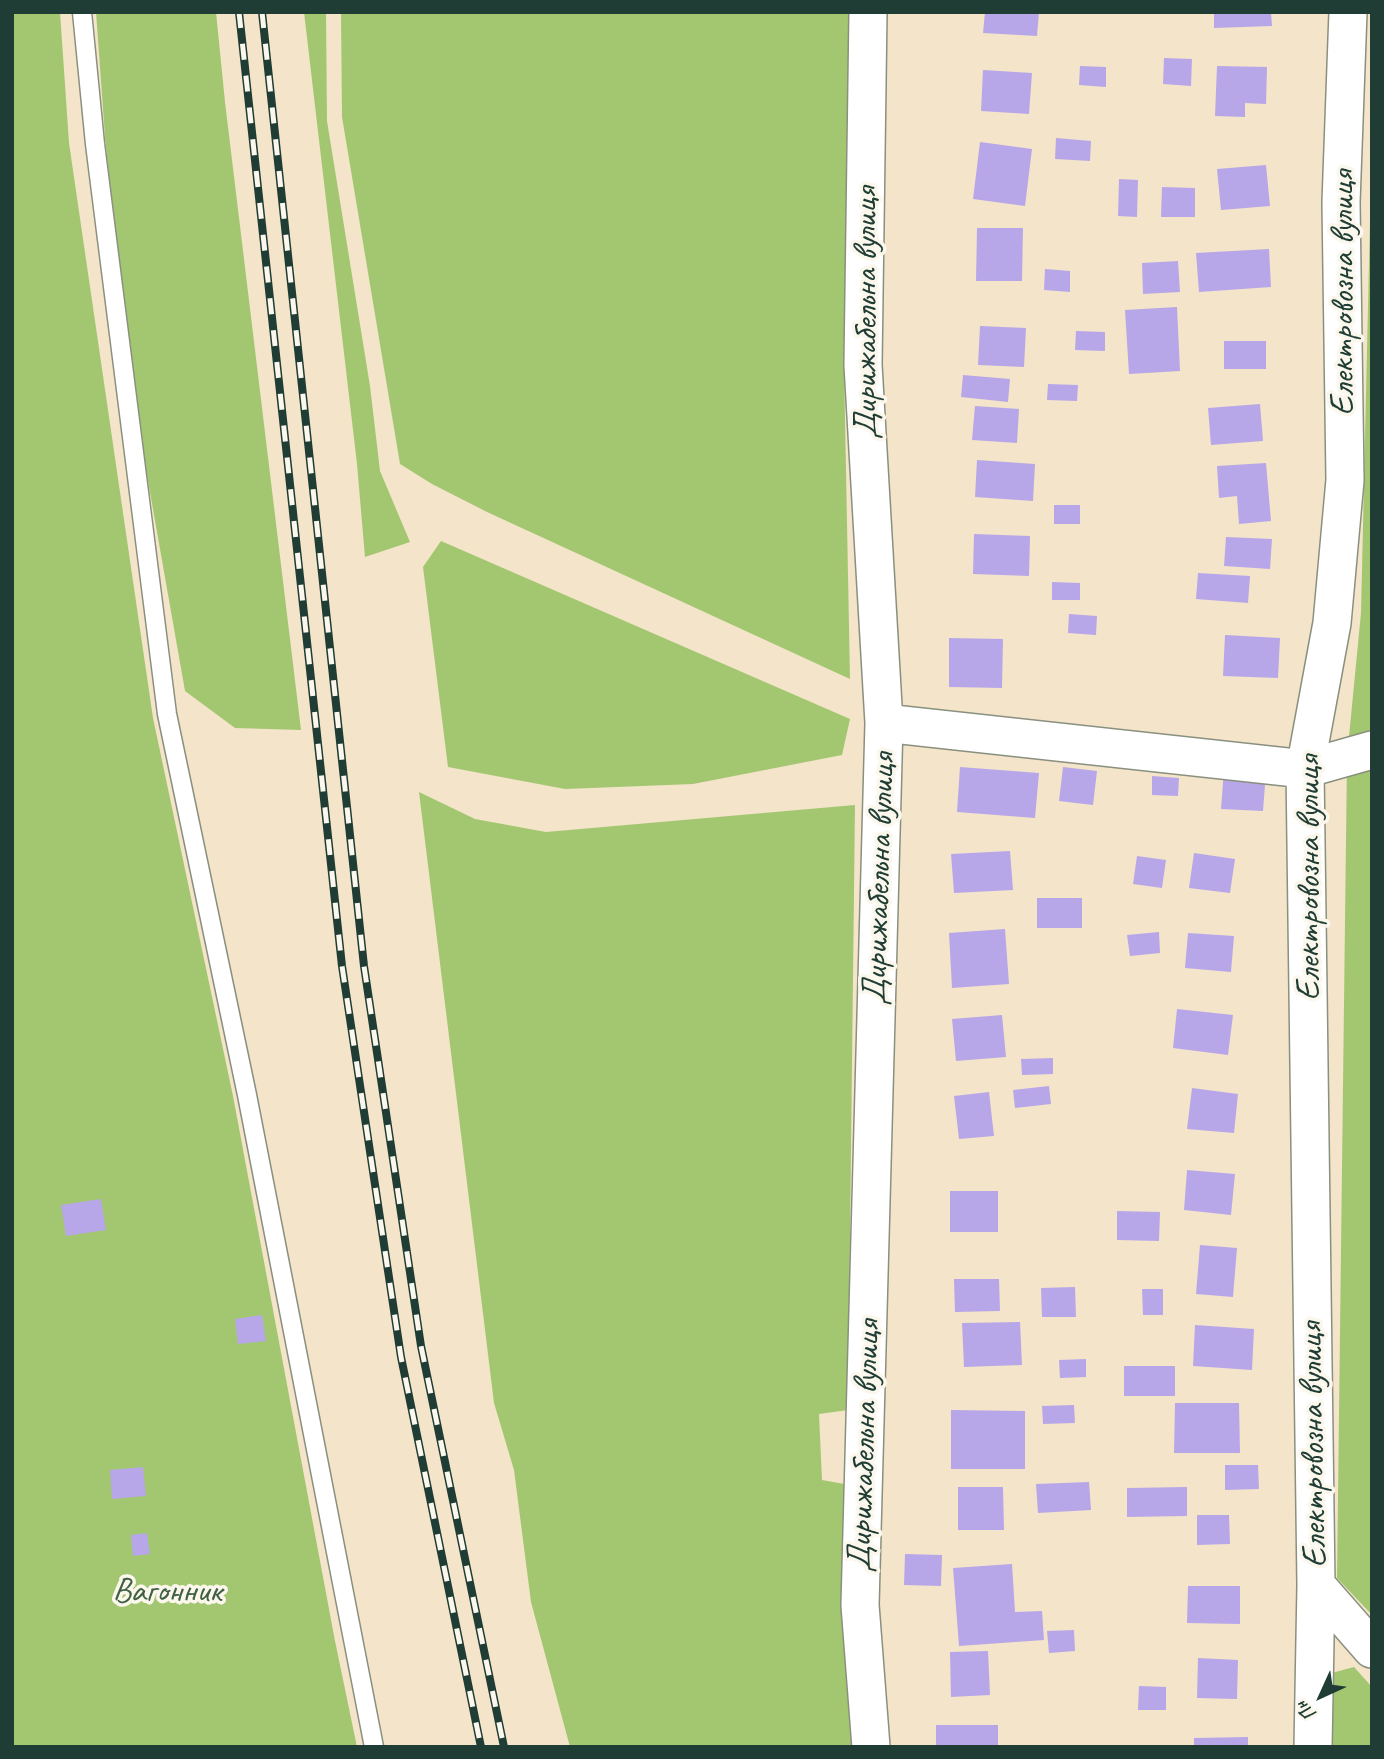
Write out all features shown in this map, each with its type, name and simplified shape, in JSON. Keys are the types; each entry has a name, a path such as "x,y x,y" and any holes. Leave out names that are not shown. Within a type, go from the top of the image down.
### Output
{"street":[{"name":"Дирижабельна вулиця","path":"868,12 863,365 884,723 860,1605 872,1747"},
{"name":"Електровозна вулиця","path":"1313,1747 1317,1585 1305,769 1332,623 1345,480 1341,202 1349,12"},
{"path":"884,723 1305,769 1372,750"},
{"path":"1317,1585 1372,1649"}],"lane":[{"path":"82,12 95,144 167,714 250,1109 374,1747"}],"green space":[{"name":"Вагонник","path":"12,12 60,12 69,143 153,718 233,1096 357,1747 12,1747"},
{"path":"96,12 216,12 301,730 235,728 185,691 129,373 105,137"},
{"path":"304,12 326,12 327,121 370,386 380,471 410,542 365,557 357,464"},
{"path":"341,12 849,12 844,367 850,679 487,512 400,464 342,117"},
{"path":"1372,131 1372,1615 1337,1578 1347,757 1361,613"},
{"path":"441,541 850,719 842,755 693,784 565,789 448,767 423,567"},
{"path":"419,792 475,819 546,832 855,805 848,1410 819,1414 822,1480 850,1485 859,1747 570,1747 531,1602 514,1470 494,1403"},
{"path":"1354,1667 1372,1687 1372,1747 1331,1747 1328,1674"}],"building":[{"path":"985,12 1039,12 1037,36 983,33"},
{"path":"1214,12 1271,12 1272,26 1214,28"},
{"path":"1164,58 1192,59 1191,86 1163,84"},
{"path":"1080,66 1106,67 1106,87 1079,85"},
{"path":"1217,66 1267,67 1266,104 1245,103 1245,117 1215,116"},
{"path":"983,70 1032,73 1029,114 981,111"},
{"path":"1056,138 1091,141 1090,161 1055,159"},
{"path":"980,142 1032,149 1025,206 973,199"},
{"path":"1266,165 1270,206 1221,210 1217,169"},
{"path":"1119,179 1138,180 1137,217 1118,216"},
{"path":"1162,187 1195,188 1195,217 1161,217"},
{"path":"977,228 1023,228 1022,281 976,281"},
{"path":"1269,249 1271,287 1199,292 1196,253"},
{"path":"1178,261 1180,292 1143,294 1142,263"},
{"path":"1045,269 1070,271 1070,292 1044,290"},
{"path":"1177,307 1180,371 1129,374 1125,310"},
{"path":"980,326 1026,328 1024,367 978,365"},
{"path":"1076,331 1105,332 1105,351 1075,350"},
{"path":"1224,341 1266,341 1266,369 1224,369"},
{"path":"963,375 1010,379 1008,402 961,397"},
{"path":"1048,384 1078,385 1077,401 1047,400"},
{"path":"1260,404 1263,441 1211,445 1208,408"},
{"path":"975,406 1019,409 1017,443 972,440"},
{"path":"977,460 1035,464 1033,501 975,497"},
{"path":"1266,463 1271,521 1239,524 1237,496 1219,498 1217,466"},
{"path":"1054,505 1080,505 1080,524 1054,524"},
{"path":"974,534 1030,536 1029,576 973,574"},
{"path":"1226,537 1272,539 1270,569 1224,566"},
{"path":"1198,573 1250,576 1248,603 1196,599"},
{"path":"1052,582 1080,583 1080,600 1052,600"},
{"path":"1069,614 1097,616 1096,635 1068,633"},
{"path":"1225,635 1280,638 1278,678 1223,676"},
{"path":"949,638 1003,639 1002,688 949,687"},
{"path":"960,767 1039,773 1035,818 957,812"},
{"path":"1063,767 1097,771 1093,805 1059,801"},
{"path":"1224,769 1266,772 1263,811 1221,809"},
{"path":"1152,776 1179,778 1178,796 1152,795"},
{"path":"1010,851 1013,890 954,893 951,854"},
{"path":"1194,853 1235,859 1230,893 1189,888"},
{"path":"1137,856 1166,860 1162,888 1133,884"},
{"path":"1037,898 1082,898 1082,928 1037,928"},
{"path":"1005,929 1009,984 952,988 949,933"},
{"path":"1159,932 1160,953 1130,956 1127,935"},
{"path":"1188,933 1234,936 1231,972 1185,968"},
{"path":"1177,1009 1233,1015 1228,1055 1173,1048"},
{"path":"1002,1015 1006,1057 956,1061 952,1019"},
{"path":"1053,1058 1053,1074 1022,1075 1021,1059"},
{"path":"1049,1086 1051,1104 1015,1108 1013,1090"},
{"path":"1192,1088 1238,1094 1234,1133 1187,1129"},
{"path":"989,1092 994,1136 959,1139 954,1096"},
{"path":"1187,1170 1235,1174 1231,1215 1184,1210"},
{"path":"950,1191 998,1191 998,1232 950,1232"},
{"path":"101,1199 106,1230 66,1236 61,1205"},
{"path":"1117,1211 1160,1212 1159,1241 1117,1240"},
{"path":"1200,1245 1237,1248 1233,1297 1196,1294"},
{"path":"954,1279 999,1279 1000,1311 955,1312"},
{"path":"1075,1287 1076,1317 1042,1317 1041,1288"},
{"path":"1142,1289 1163,1289 1163,1315 1143,1315"},
{"path":"262,1315 266,1341 238,1344 235,1319"},
{"path":"1020,1322 1022,1365 964,1367 962,1323"},
{"path":"1195,1325 1254,1329 1252,1370 1193,1366"},
{"path":"1086,1359 1086,1377 1060,1378 1059,1360"},
{"path":"1124,1366 1175,1366 1175,1396 1124,1396"},
{"path":"1175,1403 1239,1403 1240,1453 1174,1453"},
{"path":"1074,1405 1075,1423 1043,1424 1042,1406"},
{"path":"951,1410 1025,1411 1025,1469 951,1469"},
{"path":"1225,1465 1258,1465 1259,1489 1225,1490"},
{"path":"143,1467 146,1496 112,1499 110,1470"},
{"path":"1089,1482 1091,1510 1038,1513 1036,1484"},
{"path":"958,1487 1003,1487 1004,1530 958,1530"},
{"path":"1187,1487 1187,1516 1127,1517 1127,1488"},
{"path":"1197,1515 1229,1515 1230,1544 1197,1545"},
{"path":"147,1533 150,1554 133,1556 131,1535"},
{"path":"905,1554 942,1555 941,1586 904,1585"},
{"path":"1012,1564 1015,1612 1042,1611 1044,1640 959,1646 953,1568"},
{"path":"1188,1586 1240,1586 1240,1624 1187,1623"},
{"path":"1074,1630 1075,1651 1049,1653 1047,1631"},
{"path":"988,1651 990,1695 951,1697 950,1652"},
{"path":"1198,1658 1238,1660 1237,1699 1197,1698"},
{"path":"1139,1686 1166,1687 1166,1710 1138,1710"},
{"path":"936,1725 998,1725 998,1747 936,1747"},
{"path":"1248,1737 1248,1747 1194,1747 1194,1738"}],"railway":[{"path":"239,12 342,966 401,1357 481,1747"},
{"path":"262,12 364,966 421,1346 504,1747"}]}
